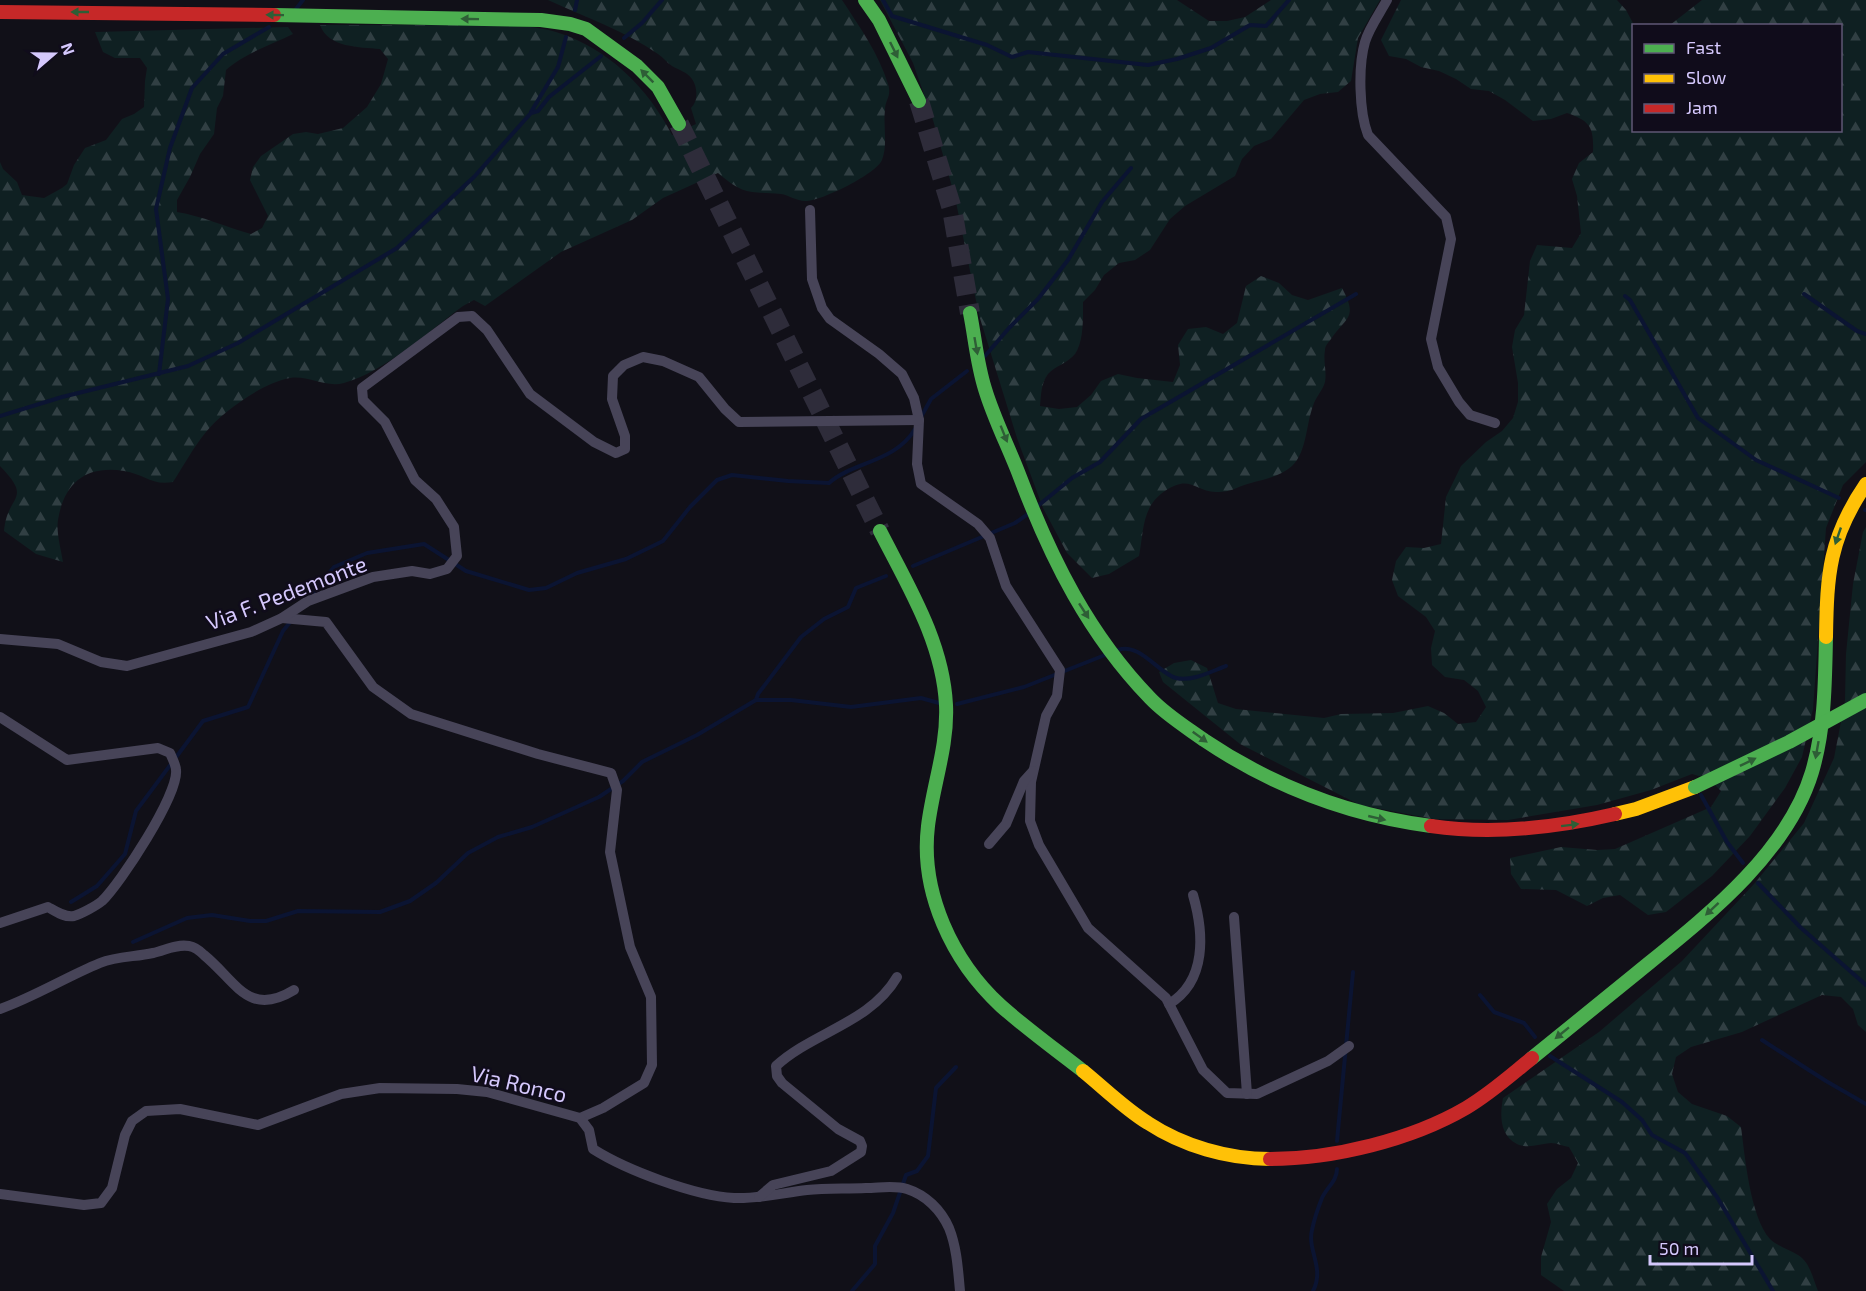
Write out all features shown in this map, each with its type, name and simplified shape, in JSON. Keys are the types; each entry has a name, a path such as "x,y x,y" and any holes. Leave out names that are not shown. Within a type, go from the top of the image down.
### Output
{"highway":[{"path":"865,0 879,20 919,101"},
{"path":"0,12 140,12 458,18 541,20 570,24 586,29 637,66 658,87 680,124"},
{"path":"970,313 982,380 1036,518 1072,593 1107,645 1154,702 1202,738 1243,766 1328,803 1406,825 1449,829 1518,831 1577,825 1646,807 1695,787 1789,742 1866,700"},
{"path":"880,531 927,628 941,670 946,706 946,729 928,827 927,869 935,904 942,922 967,967 1000,1005 1147,1123 1185,1142 1227,1155 1250,1159 1299,1160 1338,1154 1415,1132 1446,1119 1474,1103 1713,909 1771,846 1796,813 1811,776 1823,709 1831,557 1841,526 1853,502 1866,484"}],"street":[{"path":"1387,0 1365,40 1361,60 1363,121 1368,135 1446,217 1451,239 1431,339 1438,367 1459,402 1470,414 1495,423"},
{"path":"810,210 812,279 822,308 830,320 879,354 902,374 914,398 919,420 917,464 921,484 978,524 990,538 1006,586 1060,670 1057,696 1046,716 1033,771 1030,821 1039,845 1088,928 1166,998 1203,1070 1227,1093 1257,1094 1329,1061 1349,1046"},
{"name":"Via F. Pedemonte","path":"0,639 58,644 101,662 127,666 251,632 282,618 308,601 374,577 412,571 430,574 447,569 457,556 454,527 436,499 415,480 385,422 363,400 363,388 459,317 472,316 487,330 530,394 594,442 616,453 626,449 625,436 612,399 613,376 624,365 643,357 663,361 699,377 725,409 740,422 919,420"},
{"path":"282,618 326,622 373,687 411,714 538,754 610,773 617,790 610,852 630,947 651,997 652,1065 644,1083 603,1108 580,1118"},
{"path":"0,717 67,760 158,748 170,753 177,771 172,790 150,833 121,878 101,902 72,916 48,907 0,923"},
{"path":"989,844 1006,824 1024,781 1033,771"},
{"path":"1169,1004 1187,991 1195,978 1201,938 1199,917 1192,895"},
{"path":"1234,917 1247,1094"},
{"path":"0,1009 101,962 119,957 148,954 177,946 192,946 242,993 262,1002 280,999 294,990"},
{"path":"759,1197 773,1185 831,1171 861,1152 860,1141 838,1129 782,1083 777,1076 776,1066 790,1053 858,1017 890,990 897,977"},
{"name":"Via Ronco","path":"0,1194 84,1205 101,1203 112,1188 125,1135 132,1121 146,1111 180,1108 258,1125 340,1094 380,1088 457,1089 487,1092 580,1118 589,1130 593,1149 610,1160 655,1178 718,1197 759,1197 808,1190 889,1188 905,1188 917,1193 937,1208 948,1226 956,1248 960,1291"}],"green space":[{"path":"548,0 842,0 874,51 888,84 889,92 885,106 885,148 882,160 878,166 860,179 825,196 807,201 781,194 747,191 735,186 718,173 663,198 632,220 561,252 485,306 474,300 463,306 406,350 359,378 337,384 290,378 268,385 233,407 213,424 197,444 173,482 159,482 131,472 110,470 98,471 79,479 66,496 58,520 63,562 36,554 4,531 9,510 17,492 10,477 0,466 0,162 3,169 17,182 22,195 44,198 67,184 74,165 85,148 106,140 122,119 144,107 147,68 140,58 115,58 103,52 95,32 288,27 293,34 249,54 226,70 223,96 217,108 214,134 200,154 177,200 177,212 251,234 262,228 268,216 250,180 253,167 261,156 293,134 306,132 318,134 343,128 367,107 381,84 388,59 380,49 354,47 337,42 324,33 320,25 502,25 556,32 593,48 624,72 651,101 672,135 696,124 691,108 695,102 696,90 694,82 688,75 632,38"},
{"path":"880,0 1177,0 1209,21 1227,21 1245,17 1271,0 1380,0 1358,38 1351,81 1338,92 1320,94 1304,100 1271,139 1254,146 1242,159 1235,176 1185,206 1170,219 1150,250 1135,260 1119,263 1104,275 1095,290 1083,302 1082,329 1078,349 1072,357 1048,374 1042,389 1040,406 1059,409 1077,407 1091,395 1101,381 1118,374 1173,382 1180,365 1178,345 1188,329 1206,327 1223,334 1237,323 1246,286 1261,276 1279,283 1292,295 1308,300 1342,288 1350,311 1346,321 1326,347 1325,382 1314,403 1301,453 1292,466 1273,477 1227,491 1209,491 1186,484 1173,486 1157,497 1148,512 1139,556 1109,574 1092,578 1067,553 1043,508 1017,438 979,315 955,197 933,120 913,63"},
{"path":"1401,0 1617,0 1633,24 1632,132 1842,132 1842,24 1671,24 1702,0 1866,0 1866,462 1843,485 1826,528 1813,709 1802,757 1785,788 1750,836 1712,876 1666,912 1648,915 1620,895 1603,898 1587,906 1556,890 1521,889 1511,874 1510,858 1561,847 1615,849 1711,807 1721,791 1709,779 1692,774 1651,790 1597,805 1508,820 1434,819 1360,805 1240,744 1163,682 1159,672 1174,663 1191,660 1207,668 1218,703 1236,709 1324,718 1341,714 1393,713 1428,706 1444,713 1458,724 1476,722 1486,707 1478,691 1464,680 1445,677 1432,665 1431,648 1435,631 1426,617 1398,596 1392,580 1396,561 1406,547 1424,548 1441,544 1446,497 1461,466 1486,442 1502,431 1513,418 1518,402 1518,383 1512,347 1515,330 1524,315 1530,261 1537,245 1572,248 1581,233 1577,196 1572,179 1579,163 1593,152 1593,136 1586,122 1575,116 1567,113 1551,119 1533,121 1489,91 1471,89 1439,71 1421,67 1406,59 1389,56 1381,40"},
{"path":"1866,527 1866,1032 1858,1025 1853,1009 1841,997 1822,995 1742,1032 1691,1047 1676,1057 1672,1074 1678,1092 1692,1104 1727,1116 1741,1127 1753,1202 1763,1229 1770,1239 1802,1258 1811,1271 1818,1291 1564,1291 1541,1275 1541,1257 1551,1222 1547,1204 1557,1189 1571,1178 1578,1163 1569,1147 1556,1143 1525,1146 1511,1140 1502,1124 1503,1098 1599,1032 1682,961 1754,884 1804,823 1834,758 1845,701 1846,654 1853,584 1863,532"}],"waterway":[{"path":"296,9 303,0"},
{"path":"575,10 577,0"},
{"path":"624,38 642,23 662,0"},
{"path":"883,0 892,16 987,45 1012,57 1028,52 1148,65 1211,48 1250,25 1266,26 1289,0"},
{"path":"159,374 168,299 156,209 170,148 192,88 223,54 269,27"},
{"path":"531,112 558,67 566,37"},
{"path":"0,416 62,397 188,366 238,343 397,248 474,177 531,113 538,111 549,97 601,56"},
{"path":"985,356 1038,299 1068,260 1102,202 1131,168"},
{"path":"1039,505 1072,478 1100,462 1141,419 1356,294"},
{"path":"1804,294 1857,331 1866,334"},
{"path":"1625,296 1630,300 1698,418 1756,460 1839,498"},
{"path":"921,417 931,399 967,371"},
{"path":"311,596 334,567 367,553 424,544 466,571 529,590 546,588 577,573 626,559 663,541 690,507 717,480 732,475 829,483 849,470 886,455 907,440 915,429"},
{"path":"913,566 1015,523 1028,514"},
{"path":"756,700 758,694 801,637 824,619 848,607 856,588 886,576"},
{"path":"71,902 97,886 125,854 136,811 203,721 248,707 283,631 291,621"},
{"path":"1118,650 1134,650 1170,675 1182,679 1226,666"},
{"path":"957,704 1024,687 1105,655"},
{"path":"133,942 187,918 212,915 266,921 298,911 380,912 410,901 436,883 468,853 498,837 532,827 599,797 623,781 642,762 697,735 756,700 791,700 851,707 921,698 939,703"},
{"path":"1701,795 1727,842 1743,863"},
{"path":"1758,883 1800,927 1866,985"},
{"path":"1337,1141 1353,972"},
{"path":"1480,995 1494,1012 1524,1023 1535,1037"},
{"path":"1762,1040 1866,1104"},
{"path":"1550,1056 1622,1102 1642,1120 1652,1135 1685,1153 1717,1197 1773,1291"},
{"path":"852,1291 875,1264 875,1246 893,1213 906,1175 917,1171 928,1156 936,1088 956,1067"},
{"path":"1313,1291 1317,1267 1312,1245 1312,1230 1322,1198 1334,1181 1337,1169"}],"tunnel":[{"path":"919,101 952,209 970,313"},
{"path":"679,124 880,531"}],"traffic: fast":[{"path":"865,0 879,20 919,101"},
{"path":"274,15 541,20 570,24 586,29 637,66 658,87 679,124"},
{"path":"970,313 980,370 989,400 1045,537 1090,622 1128,674 1169,715 1230,757 1257,772 1284,785 1341,806 1370,815 1431,826"},
{"path":"880,531 922,615 938,659 943,682 946,705 945,735 930,811 927,851 929,876 943,924 954,947 983,988 1011,1015 1083,1071"},
{"path":"1532,1058 1715,907 1763,858 1783,831 1800,802 1812,772 1820,739 1824,705 1826,637"},
{"path":"1695,787 1789,742 1866,700"}],"traffic: slow":[{"path":"1826,637 1827,594 1832,557 1844,522 1866,484"},
{"path":"1615,814 1636,809 1695,787"},
{"path":"1083,1071 1139,1117 1176,1138 1222,1154 1270,1159"}],"traffic: jam":[{"path":"0,12 274,15"},
{"path":"1431,826 1477,830 1524,829 1615,814"},
{"path":"1270,1159 1319,1156 1371,1146 1421,1129 1475,1103 1532,1058"}]}
